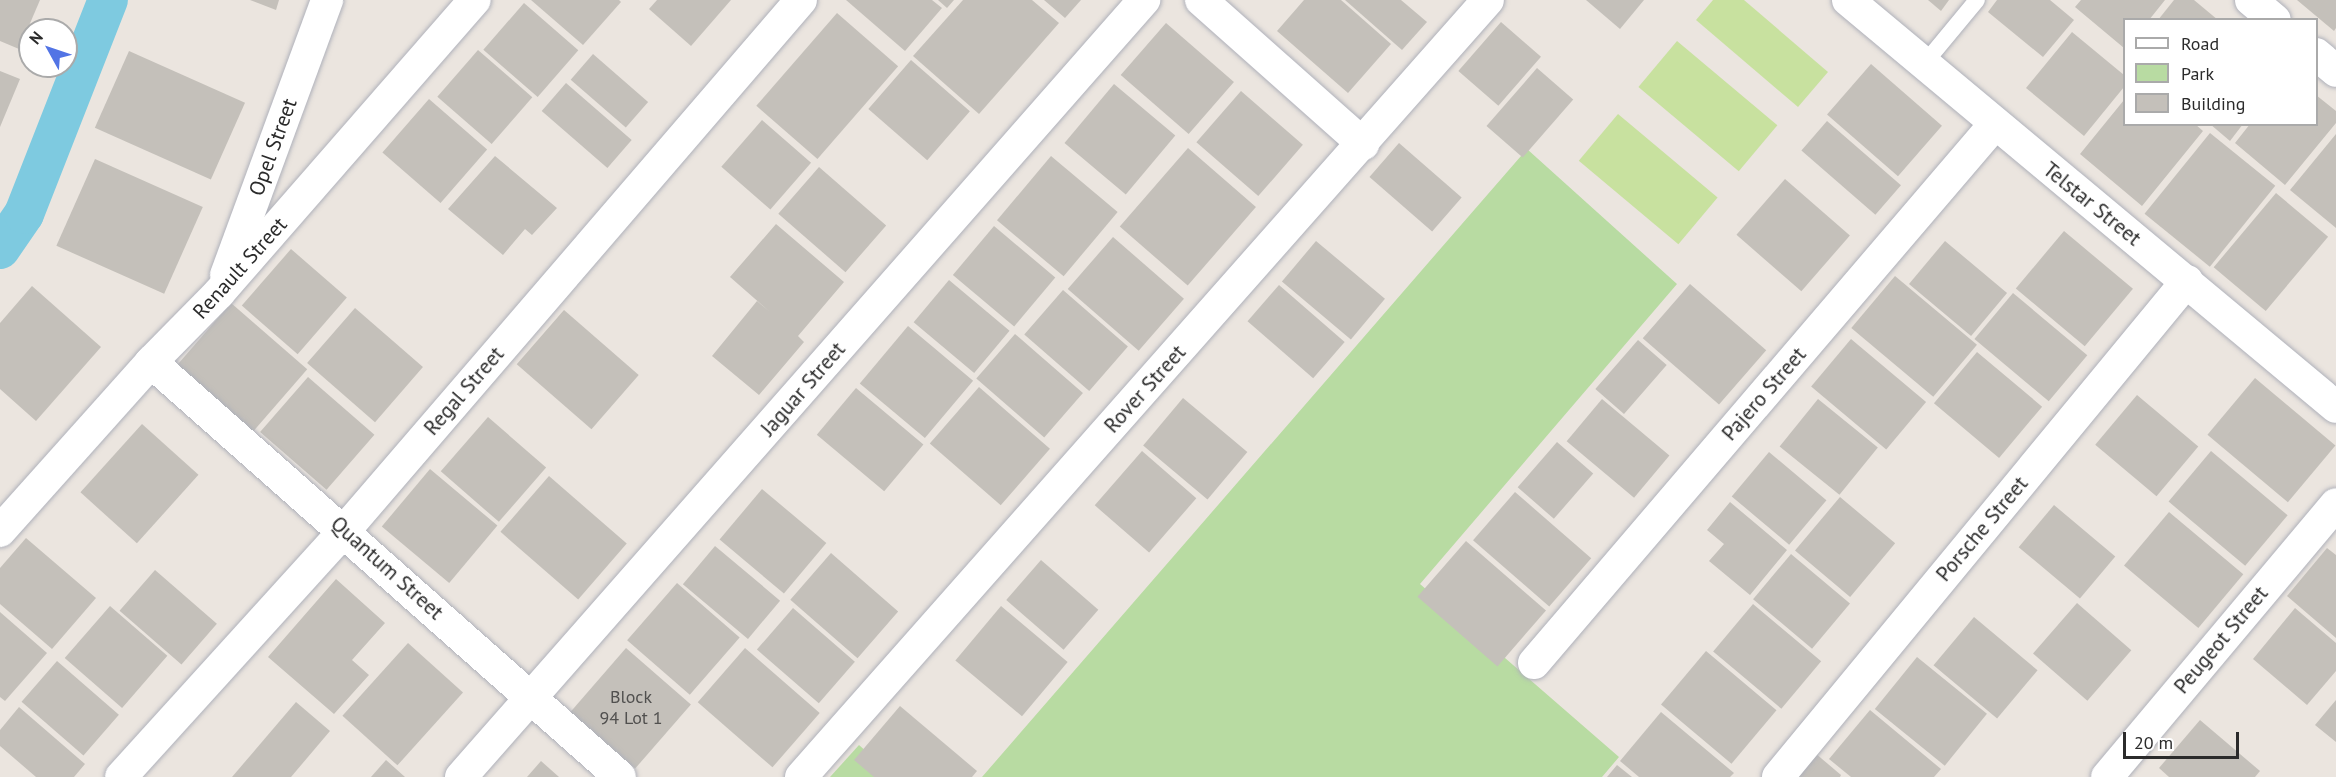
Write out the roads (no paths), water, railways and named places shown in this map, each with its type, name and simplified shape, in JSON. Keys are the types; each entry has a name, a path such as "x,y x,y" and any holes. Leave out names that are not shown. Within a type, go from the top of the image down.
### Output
{"street":[{"name":"Opel Street","path":"219,293 327,0"},
{"name":"Renault Street","path":"0,531 151,362 219,293 474,0"},
{"name":"Regal Street","path":"121,777 345,530 801,0"},
{"name":"Jaguar Street","path":"461,777 1144,0"},
{"path":"1201,0 1363,144"},
{"name":"Rover Street","path":"801,777 1488,0"},
{"name":"Telstar Street","path":"1848,0 1994,125 2187,281 2336,407"},
{"path":"2252,0 2273,18"},
{"path":"2318,56 2336,71"},
{"name":"Pajero Street","path":"1534,663 1994,125"},
{"name":"Porsche Street","path":"1778,777 2187,281"},
{"name":"Quantum Street","path":"151,362 345,530 531,699 621,777"},
{"name":"Peugeot Street","path":"2107,777 2336,504"}],"lane":[{"path":"1924,64 1977,0"}],"waterway":[{"path":"0,249 24,214 108,0"}]}
